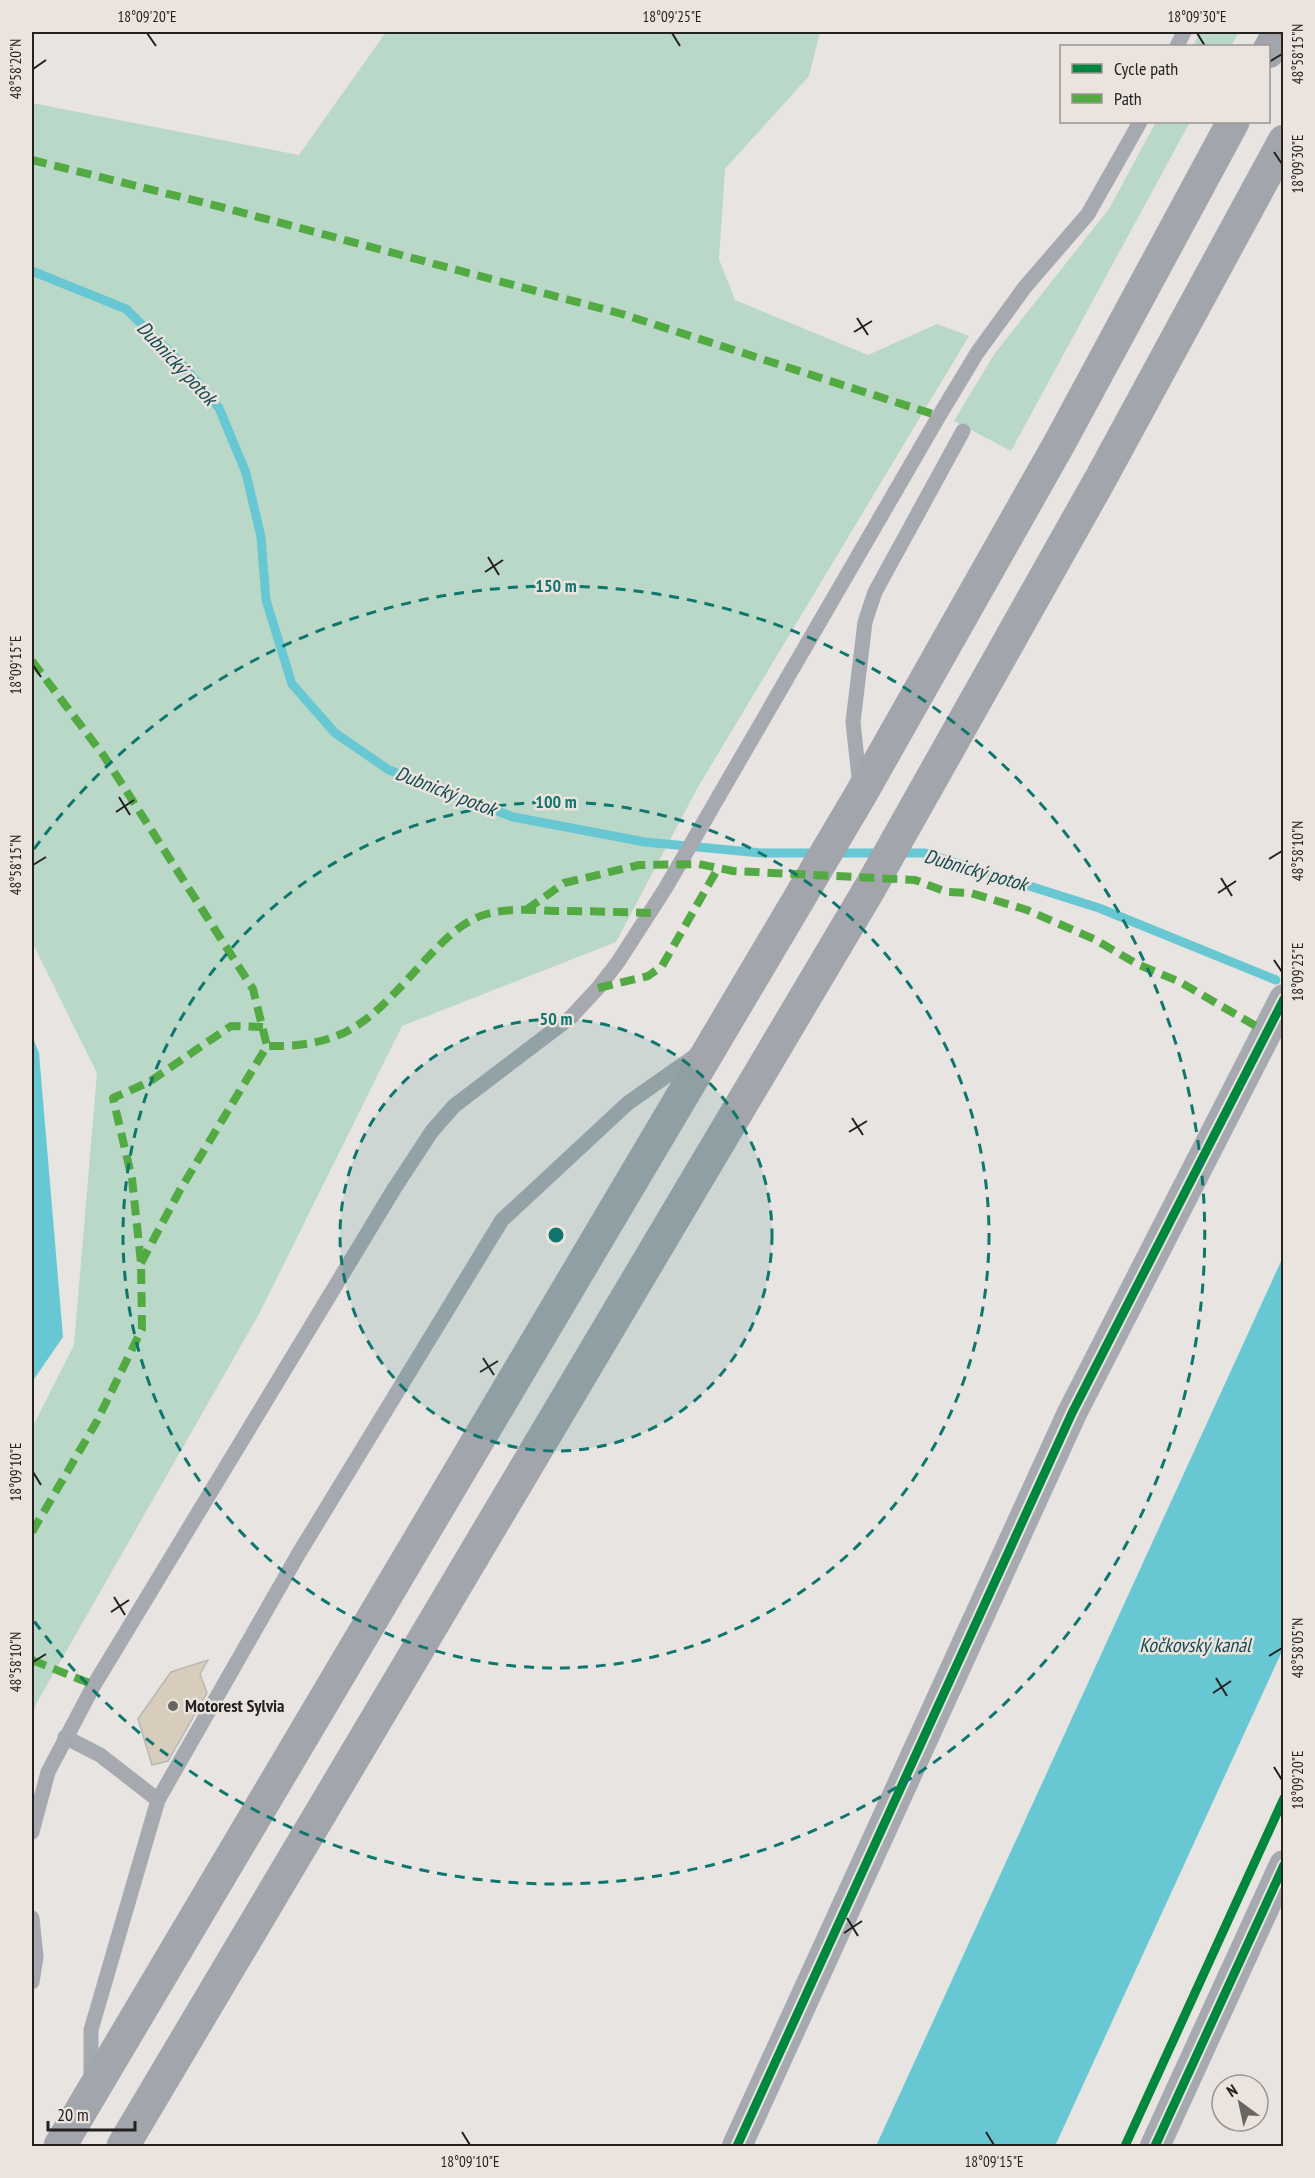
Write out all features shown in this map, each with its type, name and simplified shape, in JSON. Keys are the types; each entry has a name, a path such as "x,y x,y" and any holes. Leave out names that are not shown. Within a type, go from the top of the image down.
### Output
{"highway":[{"path":"1270,50 1279,32"},
{"path":"60,2146 854,807 1059,444 1232,123"},
{"path":"123,2146 870,888 1101,478 1284,141"}],"street":[{"path":"737,2146 1072,1413 1284,999"},
{"path":"1155,2146 1284,1865"}],"lane":[{"path":"32,1832 48,1772 64,1737 394,1189 432,1131 467,1095 571,1017 618,962 665,890 977,353 1025,287 1088,214 1139,123"},
{"path":"854,807 853,722 865,622 874,592 963,431"},
{"path":"91,2094 91,2030 158,1800 298,1553 502,1220 628,1103 717,1041"},
{"path":"64,1737 100,1755 158,1800"},
{"path":"32,1918 36,1957 32,1982"}],"green space":[{"path":"386,32 820,32 809,76 725,169 719,259 735,300 868,355 937,324 969,336 698,787 616,942 402,1026 259,1314 36,1704 32,1719 32,1428 74,1345 97,1073 32,942 32,103 299,155"},
{"path":"1200,32 1239,32 1232,45 1194,45"},
{"path":"1155,123 1189,123 1011,451 954,421 995,353 1109,209"}],"water":[{"path":"32,1036 39,1053 63,1337 32,1382"},
{"name":"Kočkovský kanál","path":"1283,1257 1283,1649 1055,2146 876,2146"}],"building":[{"name":"Motorest Sylvia","path":"208,1660 200,1674 207,1693 168,1761 152,1765 138,1719 171,1672"}],"waterway":[{"name":"Dubnický potok","path":"32,271 126,309 180,362 219,408 246,473 261,537 266,600 292,684 335,733 389,770 513,817 645,842 761,853 817,853"},
{"name":"Dubnický potok","path":"833,853 883,853"},
{"name":"Dubnický potok","path":"896,853 925,853 1099,908 1276,980"}],"marked path":[{"path":"32,160 225,208 622,314 939,416"},
{"path":"32,661 104,756 253,989 267,1046"},
{"path":"526,910 564,883 639,865 699,864 733,871 915,880 947,892 971,893 1027,910 1094,939 1137,964 1180,982 1268,1033"},
{"path":"598,988 648,976 662,966 717,870"},
{"path":"141,1263 180,1190 267,1046 321,1041 342,1034 360,1024 393,995 449,936 463,925 479,917 495,912 521,910 651,913"},
{"path":"32,1532 97,1421 142,1329 141,1263 132,1179 113,1098 149,1082 231,1026 263,1027"},
{"path":"32,1660 94,1685"}],"cycle path":[{"path":"737,2146 1072,1413 1284,999"},
{"path":"1125,2146 1284,1798"},
{"path":"1155,2146 1284,1865"}],"place":[{"name":"Motorest Sylvia","path":"173,1706"}]}
